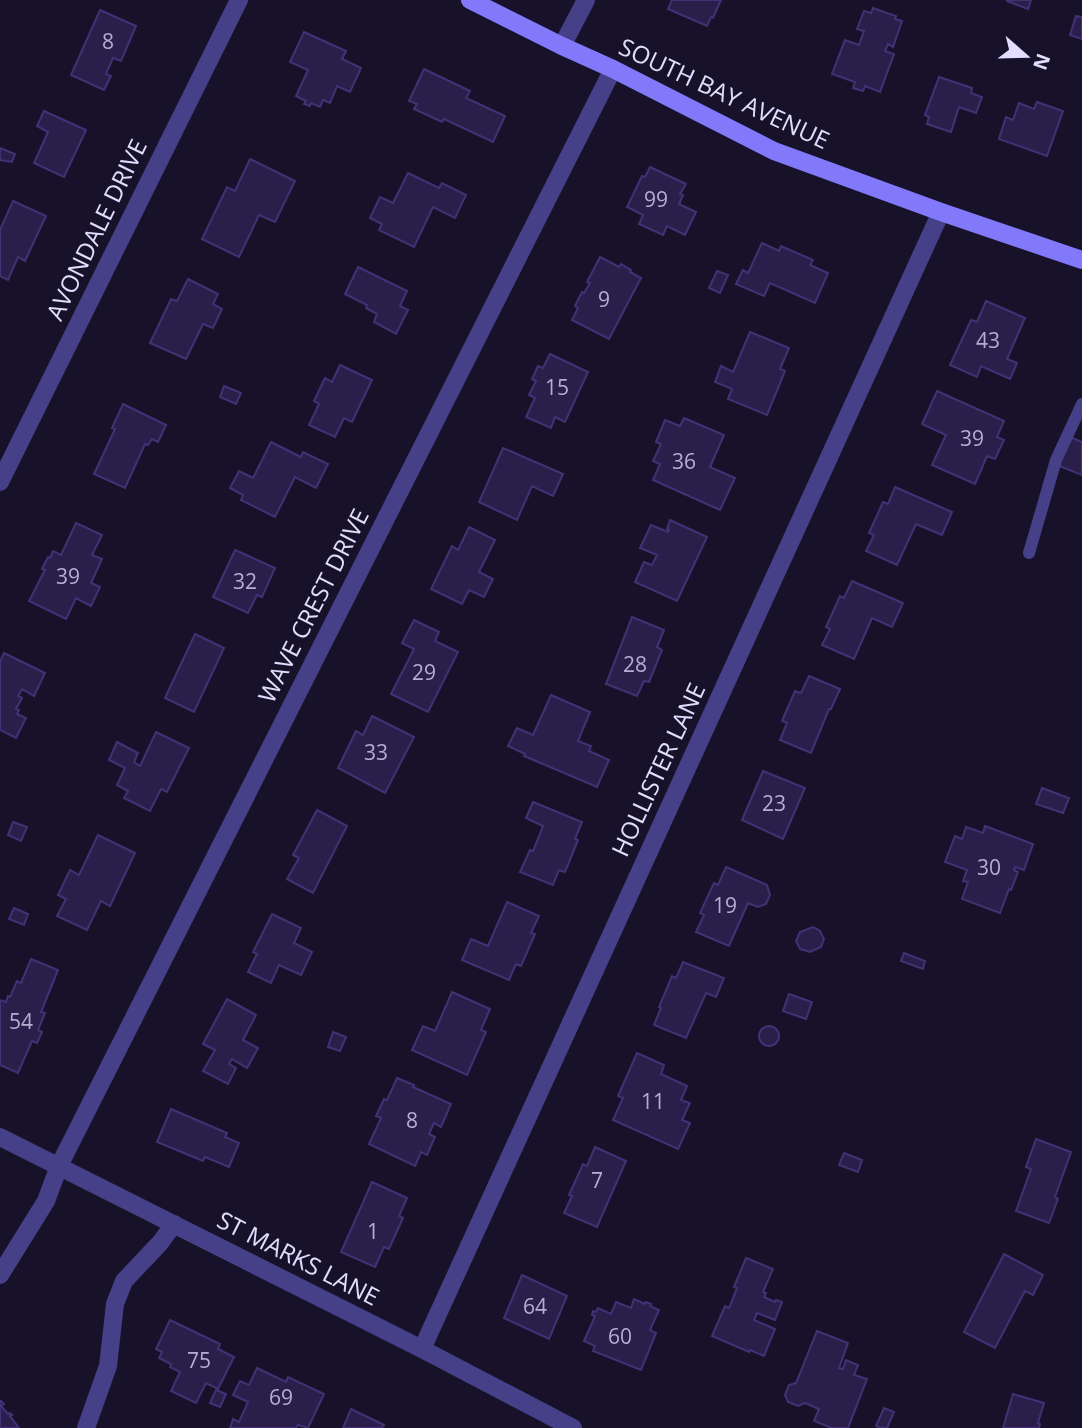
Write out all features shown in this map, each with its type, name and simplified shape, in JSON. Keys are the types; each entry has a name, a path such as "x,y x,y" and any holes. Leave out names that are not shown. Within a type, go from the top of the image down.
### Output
{"street":[{"name":"AVONDALE DRIVE","path":"0,482 239,0"},
{"name":"SOUTH BAY AVENUE","path":"470,0 774,151 1082,260"},
{"path":"562,46 586,0"},
{"name":"WAVE CREST DRIVE","path":"0,1275 46,1201 59,1166 612,69"},
{"name":"HOLLISTER LANE","path":"422,1349 942,212"},
{"name":"ST MARKS LANE","path":"0,1137 573,1428"},
{"path":"86,1428 108,1366 115,1304 124,1281 174,1224"}],"lane":[{"path":"1029,553 1056,460 1082,404"}],"building":[{"path":"672,0 721,0 707,26 668,9"},
{"path":"1007,0 1031,0 1028,9"},
{"path":"873,8 896,16 895,19 902,21 893,47 888,44 885,51 894,54 880,92 865,86 863,91 853,88 855,82 832,74 845,40 859,45 864,31 857,29 864,11 871,13"},
{"path":"100,10 136,26 121,61 113,58 106,74 111,76 104,90 71,75"},
{"path":"1076,16 1082,17 1082,39 1070,35"},
{"path":"304,32 346,51 342,59 361,68 350,92 337,86 330,103 323,100 320,107 311,103 310,106 304,104 306,101 296,96 308,70 290,62"},
{"path":"424,69 470,91 466,98 505,116 493,142 444,119 442,122 414,109 417,104 409,101"},
{"path":"939,77 972,88 971,93 982,97 976,113 959,107 951,132 927,124 929,117 925,115"},
{"path":"1037,102 1063,111 1047,156 999,139 1006,117 1013,120 1019,103 1034,109"},
{"path":"44,111 86,130 64,177 34,163 48,132 37,126"},
{"path":"0,148 15,154 12,162 0,160"},
{"path":"250,159 295,181 275,222 259,215 239,257 202,239 227,187 235,191"},
{"path":"650,167 686,184 680,194 683,195 679,204 696,212 685,235 667,226 663,235 639,224 643,215 627,207 642,176 645,177"},
{"path":"408,173 439,188 442,183 466,195 455,218 433,207 414,247 379,230 382,224 370,218 380,197 393,203"},
{"path":"13,201 46,216 25,261 18,257 8,280 0,276 0,230"},
{"path":"762,243 779,251 781,246 813,260 810,265 828,273 815,303 770,283 764,296 736,284 743,270 748,273"},
{"path":"600,257 619,267 621,264 641,278 609,339 572,320 578,308 575,306 590,283 587,282"},
{"path":"358,267 407,291 400,306 408,310 396,334 374,322 377,314 366,308 367,305 345,294"},
{"path":"717,271 728,275 720,293 709,288"},
{"path":"188,279 218,294 213,304 222,309 213,328 203,324 186,359 150,343 171,299 177,301"},
{"path":"986,301 1025,318 1007,359 1017,363 1010,379 981,366 977,377 950,365 971,320 977,322"},
{"path":"750,332 789,348 780,369 785,371 767,415 728,399 732,389 715,382 721,366 733,372"},
{"path":"550,354 588,372 565,422 555,417 551,428 526,417 535,398 529,395 536,381 532,379 538,366 543,368"},
{"path":"340,365 372,380 352,422 344,418 335,437 309,425 319,404 314,401 325,378 332,382"},
{"path":"224,386 241,393 236,404 220,397"},
{"path":"937,391 1004,421 997,437 1004,440 995,459 987,456 975,484 932,465 946,435 922,424"},
{"path":"123,404 166,425 158,442 152,439 148,445 145,444 125,488 94,474 115,429 112,428"},
{"path":"684,418 724,435 710,467 735,478 720,510 653,480 660,464 653,461 661,444 656,442 665,420 680,426"},
{"path":"1070,437 1082,442 1082,475 1059,466"},
{"path":"271,442 301,457 303,452 328,464 316,488 295,477 275,517 241,500 243,495 230,488 239,471 253,478"},
{"path":"503,448 563,474 553,496 532,486 517,520 479,502"},
{"path":"895,487 952,512 942,535 916,524 897,565 866,551 874,535 869,533 883,502 888,504"},
{"path":"670,520 707,537 677,601 635,582 644,562 652,565 657,555 640,548 651,525 668,532"},
{"path":"76,523 102,535 92,555 102,559 91,583 100,587 91,606 76,598 66,619 29,601 45,570 42,569 48,557 50,558 53,551 61,555"},
{"path":"469,527 495,540 479,572 493,579 484,597 469,590 462,604 431,589 452,546 458,550"},
{"path":"235,550 275,568 262,597 257,595 248,613 213,597"},
{"path":"852,581 903,603 892,627 872,618 854,659 822,645 830,629 826,627 840,596 844,598"},
{"path":"632,617 664,630 657,647 662,650 649,682 644,681 637,696 606,684"},
{"path":"414,620 439,632 435,641 458,652 428,712 391,694 414,649 402,643"},
{"path":"195,634 224,648 194,712 165,698"},
{"path":"4,653 45,673 34,696 22,689 18,696 22,698 16,709 19,710 17,714 26,718 16,738 0,730 0,662"},
{"path":"809,676 840,689 811,753 780,740 787,723 782,721 795,691 801,693"},
{"path":"551,695 590,712 578,741 591,746 589,751 609,760 597,787 524,756 525,754 508,746 517,728 533,735"},
{"path":"372,716 414,737 385,793 338,768 356,731 363,735"},
{"path":"156,732 189,748 167,792 161,789 150,811 124,798 128,791 117,785 125,768 109,760 117,742 138,753 134,762 140,766"},
{"path":"763,771 805,788 783,839 742,820"},
{"path":"1042,788 1069,798 1063,813 1036,804"},
{"path":"533,802 582,822 565,872 559,870 553,885 520,872 530,850 533,851 543,826 526,818"},
{"path":"317,810 347,826 313,893 287,879 299,858 293,855"},
{"path":"13,822 27,827 21,841 8,835"},
{"path":"985,826 1033,844 1024,870 1015,867 1014,870 1018,872 1000,913 962,899 968,882 963,881 967,870 945,862 955,836 962,839 966,827 983,833"},
{"path":"98,835 135,853 110,906 101,901 87,930 57,916 66,899 58,895 70,870 79,875"},
{"path":"726,867 767,885 770,895 766,904 758,907 748,903 729,946 696,932 704,915 700,913 714,883 718,885"},
{"path":"507,902 539,916 531,933 535,934 521,966 516,964 509,980 462,960 471,939 488,946"},
{"path":"14,908 28,914 24,925 9,919"},
{"path":"272,914 301,928 294,943 312,952 301,975 279,965 271,983 248,972 257,954 253,952"},
{"path":"813,927 820,931 824,939 821,947 810,952 800,949 796,941 800,932"},
{"path":"904,953 925,961 923,969 901,961"},
{"path":"31,959 58,970 41,1012 45,1013 38,1030 42,1032 37,1043 32,1041 18,1073 0,1065 0,1000 6,1002 17,981 21,983"},
{"path":"683,962 724,978 716,997 706,993 686,1038 654,1025 672,976 676,978"},
{"path":"452,992 490,1009 481,1030 486,1032 467,1075 412,1050 423,1026 435,1031"},
{"path":"789,994 812,1002 806,1019 783,1011"},
{"path":"227,999 256,1015 243,1040 258,1048 247,1068 232,1059 229,1064 236,1068 228,1084 203,1071 215,1050 203,1044"},
{"path":"769,1026 776,1029 779,1036 776,1043 769,1046 762,1043 759,1036 762,1029"},
{"path":"333,1032 346,1037 340,1051 328,1047"},
{"path":"637,1053 664,1065 661,1074 687,1086 681,1100 690,1103 682,1120 690,1123 678,1149 613,1120 623,1098 618,1096"},
{"path":"397,1078 451,1104 441,1127 434,1123 429,1134 435,1137 427,1155 421,1152 415,1166 369,1144 381,1118 376,1116"},
{"path":"171,1109 227,1133 225,1137 239,1143 229,1167 205,1157 203,1161 157,1142"},
{"path":"1036,1139 1071,1152 1049,1223 1016,1211 1031,1169 1026,1167"},
{"path":"595,1147 626,1161 597,1227 564,1213 583,1164 587,1166"},
{"path":"844,1153 862,1160 858,1172 839,1165"},
{"path":"372,1182 407,1198 399,1216 403,1218 389,1249 384,1247 375,1267 341,1252"},
{"path":"1004,1254 1043,1275 1033,1295 1025,1291 995,1348 964,1332"},
{"path":"746,1258 773,1269 763,1292 766,1293 764,1297 782,1302 775,1320 757,1313 754,1320 775,1329 764,1356 712,1336 725,1306 729,1308"},
{"path":"522,1275 567,1296 549,1339 504,1318"},
{"path":"634,1299 651,1304 650,1306 659,1310 650,1330 656,1333 641,1370 593,1351 595,1346 584,1341 595,1316 592,1315 593,1311 596,1312 598,1308 611,1314 616,1302 631,1308"},
{"path":"170,1320 220,1344 218,1349 234,1357 218,1389 206,1383 196,1403 171,1391 180,1372 159,1358 162,1352 156,1349"},
{"path":"817,1331 848,1343 839,1368 843,1369 846,1360 858,1365 854,1375 867,1379 848,1428 832,1428 814,1421 819,1409 805,1403 798,1406 788,1402 785,1395 789,1385 796,1383"},
{"path":"257,1368 286,1382 288,1377 324,1394 308,1428 298,1425 296,1428 230,1428 233,1419 239,1422 248,1402 233,1395 240,1381 249,1385"},
{"path":"216,1390 226,1394 220,1407 210,1403"},
{"path":"1013,1394 1044,1403 1039,1428 1003,1428"},
{"path":"1,1401 4,1404 1,1406 12,1415 10,1416 19,1428 0,1428"},
{"path":"884,1408 894,1412 887,1428 881,1428 876,1426"},
{"path":"351,1409 384,1425 382,1428 343,1428"}]}
